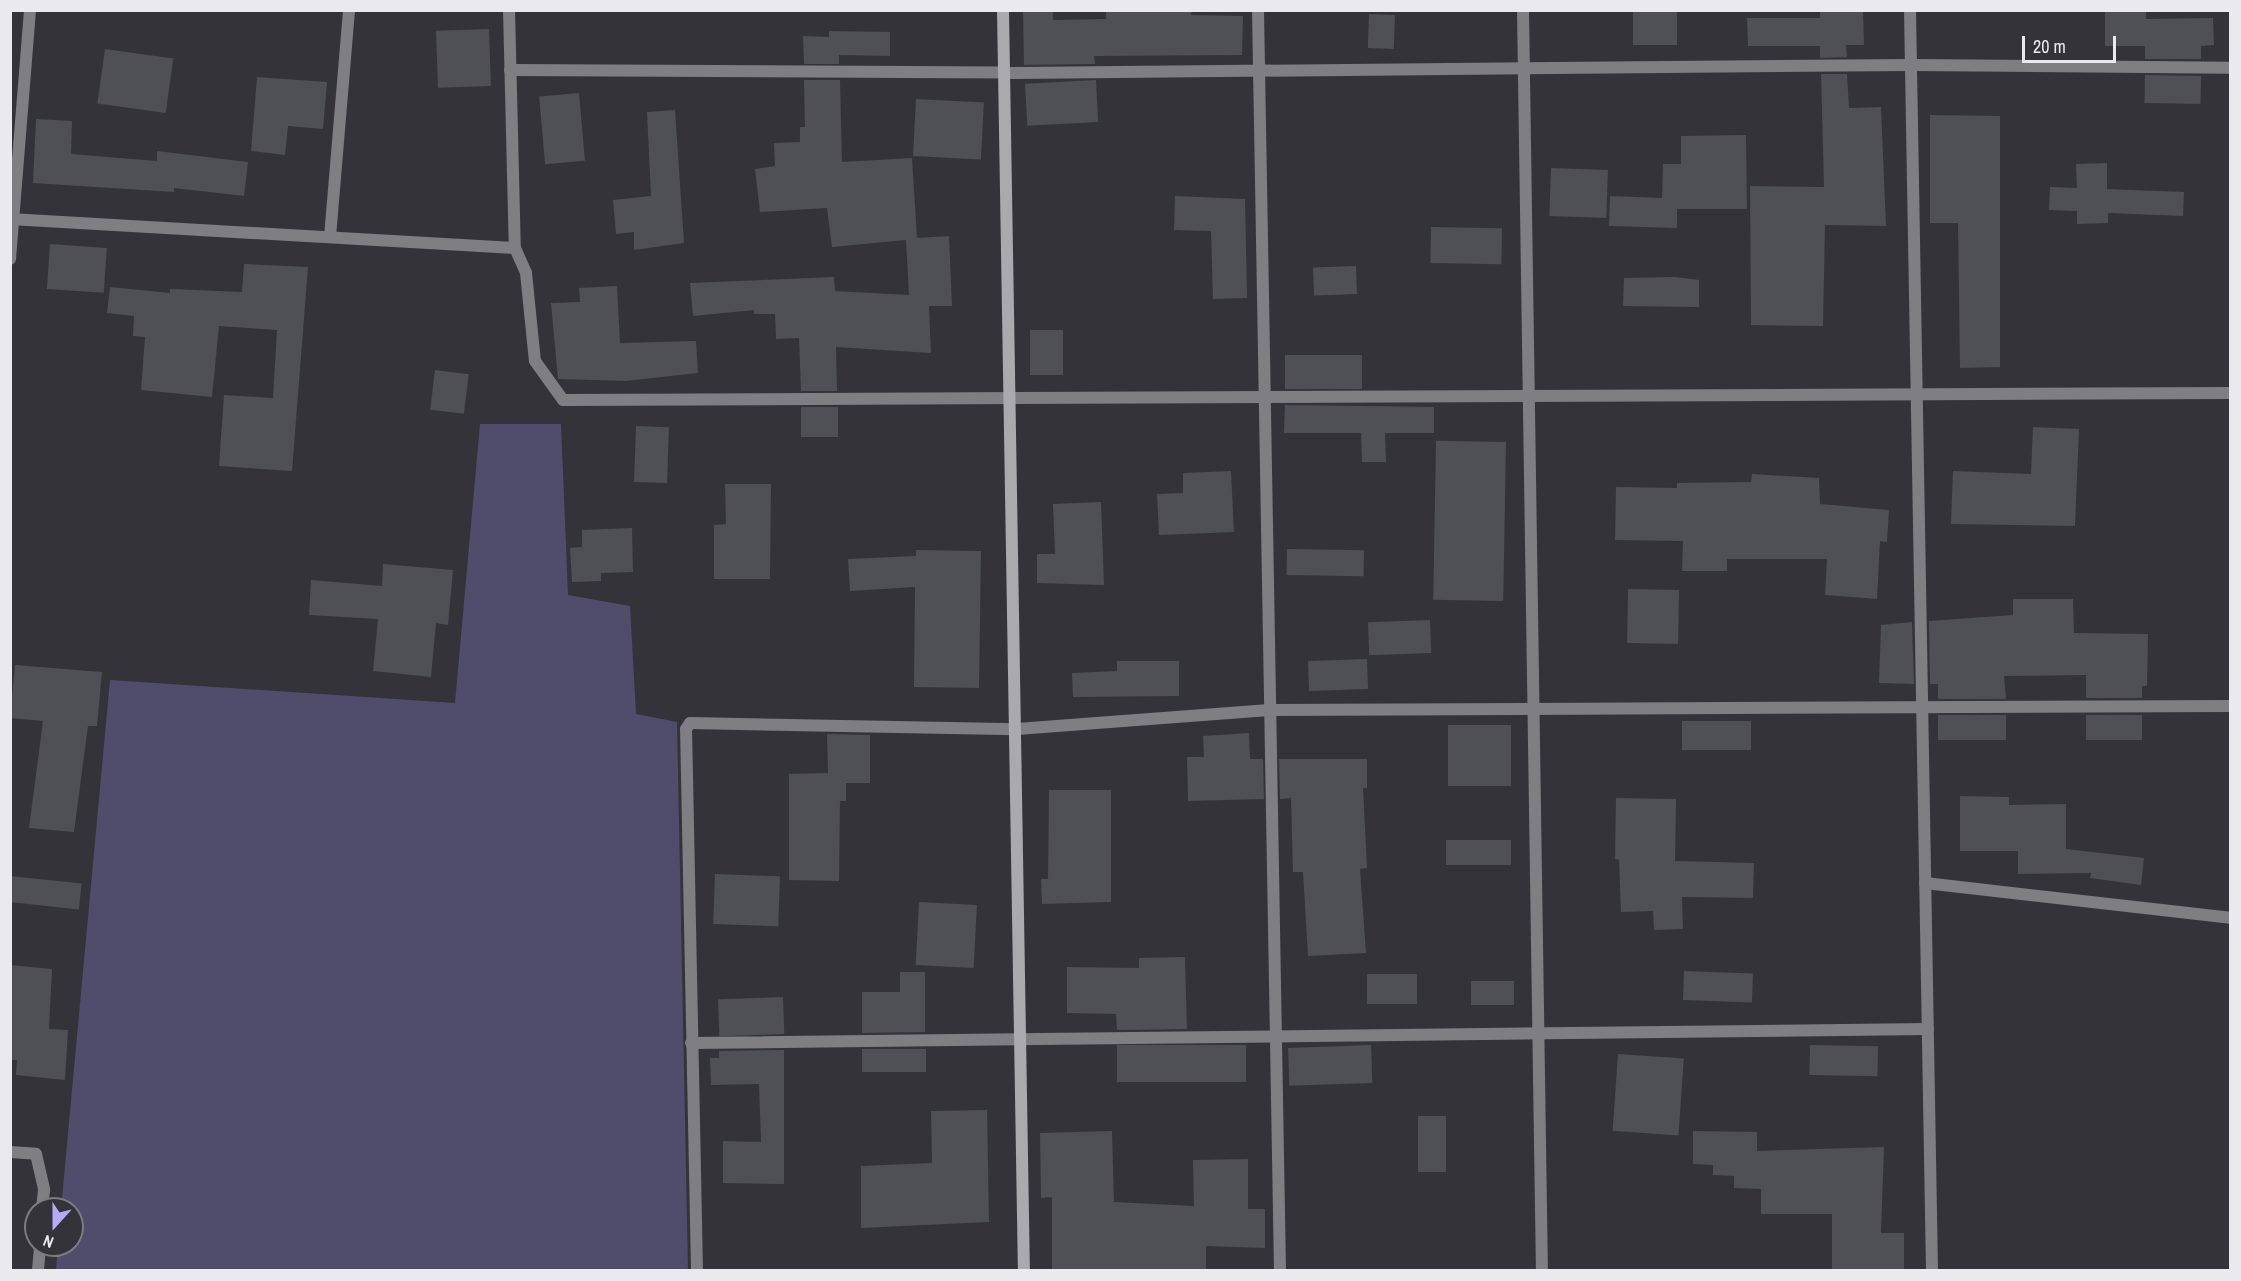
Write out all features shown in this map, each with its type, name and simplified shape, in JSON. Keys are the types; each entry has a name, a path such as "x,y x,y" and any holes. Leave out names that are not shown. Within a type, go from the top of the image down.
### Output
{"street":[{"path":"10,259 30,10"},
{"path":"330,237 349,10"},
{"path":"509,10 515,248 526,273 535,361 563,400 1007,396 2230,393"},
{"path":"1003,10 1007,396 1017,729 1018,1039 1024,1270"},
{"path":"1258,10 1280,1270"},
{"path":"1523,10 1530,706 1542,1270"},
{"path":"1910,10 1920,705 1932,1270"},
{"path":"510,70 1004,73 1911,65 2230,68"},
{"path":"12,219 515,248"},
{"path":"697,1270 691,1043 688,725 1017,729 1269,710 1530,706 2230,706"},
{"path":"1925,883 2230,918"},
{"path":"691,1043 1276,1034 1928,1029"},
{"path":"10,1152 36,1154 44,1190 43,1197"}],"shaded area":[{"path":"480,424 561,424 568,595 630,606 636,714 677,722 688,1270 56,1270 57,1257 84,1257 84,1197 62,1197 110,680 455,703"}],"building":[{"path":"1023,10 1053,10 1053,20 1106,19 1106,10 1192,10 1191,15 1243,16 1242,55 1094,56 1095,64 1024,65"},
{"path":"1633,10 1677,10 1677,45 1633,45"},
{"path":"1820,10 1863,10 1864,45 1846,45 1847,57 1820,58 1820,46 1748,46 1747,18 1820,18"},
{"path":"2105,10 2146,10 2146,19 2213,18 2214,45 2201,46 2201,59 2145,59 2145,46 2105,46"},
{"path":"1369,14 1395,15 1394,49 1368,48"},
{"path":"489,29 491,86 438,88 436,31"},
{"path":"829,31 890,32 890,56 839,55 839,64 804,64 803,36 829,37"},
{"path":"105,49 173,59 166,113 97,103"},
{"path":"1821,74 1847,74 1849,108 1881,107 1886,226 1825,225 1823,326 1751,325 1750,186 1824,187"},
{"path":"2145,75 2201,76 2201,104 2145,103"},
{"path":"257,77 327,82 323,129 288,126 285,155 251,151"},
{"path":"804,80 840,80 842,162 912,158 917,238 949,236 952,306 929,306 931,353 836,347 837,391 801,391 799,338 776,339 775,314 754,314 754,310 693,316 690,283 834,277 835,291 909,295 906,240 832,247 827,208 760,212 755,169 775,166 774,143 800,142 800,127 805,127"},
{"path":"1096,80 1098,122 1027,126 1025,84"},
{"path":"579,93 585,161 545,164 539,96"},
{"path":"916,99 984,103 981,159 913,156"},
{"path":"675,110 684,243 634,250 634,232 616,234 613,200 651,196 647,112"},
{"path":"1930,115 2000,116 2000,367 1960,368 1958,223 1930,223"},
{"path":"36,119 72,121 71,154 157,161 157,151 248,162 244,196 174,188 174,192 33,183"},
{"path":"1746,135 1747,209 1677,209 1677,228 1609,226 1610,196 1662,198 1663,164 1681,164 1681,136"},
{"path":"2107,163 2107,189 2184,192 2183,216 2108,213 2108,223 2077,224 2077,211 2049,210 2050,187 2077,188 2076,164"},
{"path":"1551,168 1608,170 1606,218 1549,216"},
{"path":"1175,196 1245,199 1247,298 1213,299 1211,231 1174,230"},
{"path":"1431,227 1502,228 1501,264 1430,263"},
{"path":"50,244 107,248 104,293 47,289"},
{"path":"244,264 308,267 292,471 219,466 224,395 273,398 277,330 219,326 212,397 141,390 145,337 133,336 134,316 107,313 110,287 170,293 170,289 242,292"},
{"path":"1356,266 1357,294 1314,295 1313,268"},
{"path":"1675,277 1699,280 1699,307 1623,306 1624,278"},
{"path":"617,286 620,343 696,341 698,373 626,381 558,379 551,303 580,302 579,288"},
{"path":"1030,330 1063,330 1063,375 1030,375"},
{"path":"1285,355 1362,355 1362,389 1285,389"},
{"path":"435,370 469,374 464,414 430,410"},
{"path":"1285,405 1434,407 1434,433 1385,433 1386,462 1362,462 1361,433 1284,433"},
{"path":"801,407 838,407 838,437 801,437"},
{"path":"636,426 669,427 667,483 634,482"},
{"path":"2033,427 2079,429 2075,526 1951,524 1953,471 2031,474"},
{"path":"1436,441 1506,442 1503,601 1433,600"},
{"path":"1231,471 1234,532 1159,535 1157,494 1183,493 1183,473"},
{"path":"1752,474 1819,478 1820,504 1889,510 1887,542 1880,541 1877,599 1825,595 1827,559 1727,559 1727,571 1682,571 1683,541 1615,540 1616,487 1677,488 1677,483 1751,482"},
{"path":"725,484 771,484 770,579 714,579 714,525 726,524"},
{"path":"1101,502 1104,585 1037,583 1037,554 1055,554 1053,504"},
{"path":"632,528 633,572 601,573 601,581 572,582 570,548 582,547 582,530"},
{"path":"1287,549 1364,550 1364,576 1287,575"},
{"path":"916,550 981,551 979,688 914,687 915,587 850,591 848,559 916,556"},
{"path":"383,564 453,570 448,625 436,623 431,677 373,671 378,619 309,615 311,580 382,586"},
{"path":"1628,589 1679,590 1678,644 1627,643"},
{"path":"2013,599 2073,599 2074,633 2148,634 2147,686 2142,686 2142,698 2086,698 2086,675 2004,676 2006,699 1938,699 1938,684 1930,684 1929,621 2013,615"},
{"path":"1430,620 1431,653 1369,655 1368,622"},
{"path":"1912,622 1914,684 1879,683 1881,625"},
{"path":"1367,659 1368,689 1309,691 1308,661"},
{"path":"1117,661 1179,661 1179,696 1073,697 1072,673 1117,671"},
{"path":"15,665 102,672 97,726 88,726 74,832 29,828 43,721 10,718"},
{"path":"1938,715 2006,715 2006,740 1938,740"},
{"path":"2086,715 2142,715 2142,740 2086,740"},
{"path":"1682,721 1751,721 1751,750 1682,750"},
{"path":"1448,725 1511,725 1511,786 1448,786"},
{"path":"1249,733 1250,759 1263,759 1264,799 1188,801 1187,757 1204,757 1203,736"},
{"path":"827,734 870,735 870,783 846,783 846,801 840,801 839,881 789,880 789,774 828,773"},
{"path":"1279,759 1367,759 1367,788 1363,788 1367,868 1360,869 1366,953 1308,956 1303,872 1293,872 1291,798 1280,799"},
{"path":"1049,790 1111,790 1111,902 1042,904 1041,879 1048,879"},
{"path":"1960,796 2009,797 2009,805 2066,804 2066,849 2144,858 2141,885 2090,878 2091,873 2018,874 2018,851 1960,851"},
{"path":"1616,798 1676,799 1675,861 1754,863 1753,898 1682,897 1683,929 1654,930 1653,911 1621,912 1619,860 1615,859"},
{"path":"1446,840 1511,840 1511,865 1446,865"},
{"path":"715,874 780,876 778,926 713,924"},
{"path":"10,876 82,884 79,909 10,902"},
{"path":"919,902 977,905 974,968 916,965"},
{"path":"1185,957 1187,1029 1117,1030 1116,1014 1067,1013 1067,967 1139,968 1139,958"},
{"path":"10,965 52,969 49,1029 68,1030 65,1080 16,1075 17,1060 10,1060"},
{"path":"1684,971 1753,973 1752,1002 1683,1000"},
{"path":"900,972 925,972 925,1032 862,1033 862,992 900,992"},
{"path":"1367,974 1417,974 1417,1004 1367,1004"},
{"path":"1471,981 1514,981 1514,1005 1471,1005"},
{"path":"783,997 784,1034 719,1036 718,999"},
{"path":"1117,1045 1246,1045 1246,1082 1117,1082"},
{"path":"1371,1045 1372,1083 1289,1086 1288,1048"},
{"path":"1810,1045 1878,1046 1877,1076 1809,1075"},
{"path":"862,1049 926,1049 926,1072 862,1072"},
{"path":"784,1050 784,1184 723,1183 723,1141 761,1142 759,1084 711,1085 710,1058 719,1058 719,1051"},
{"path":"1618,1054 1684,1059 1678,1135 1613,1131"},
{"path":"987,1110 989,1222 861,1228 861,1166 932,1163 931,1111"},
{"path":"1418,1116 1446,1116 1446,1172 1418,1172"},
{"path":"1112,1131 1114,1202 1194,1206 1193,1160 1248,1159 1248,1209 1265,1209 1265,1248 1206,1246 1206,1270 1052,1270 1052,1197 1041,1198 1040,1133"},
{"path":"1693,1131 1757,1132 1757,1151 1884,1147 1881,1233 1904,1233 1904,1270 1832,1270 1832,1214 1761,1214 1761,1189 1734,1188 1734,1176 1713,1175 1713,1165 1693,1164"}]}
